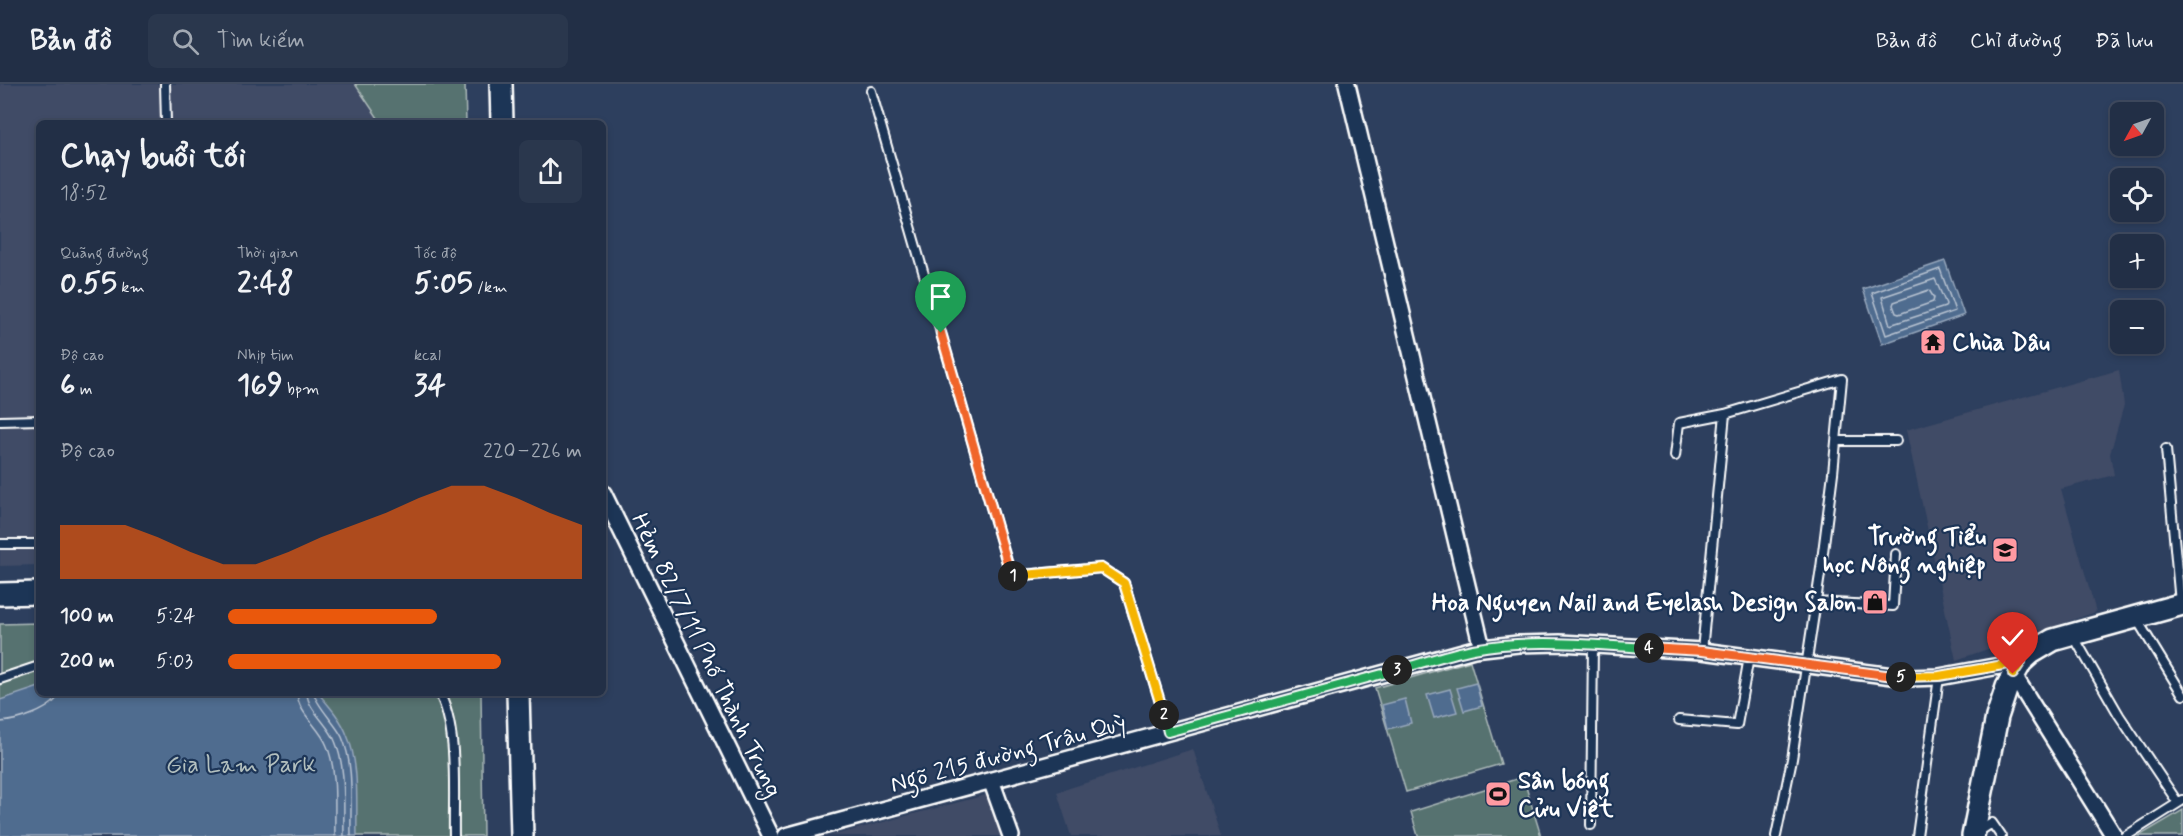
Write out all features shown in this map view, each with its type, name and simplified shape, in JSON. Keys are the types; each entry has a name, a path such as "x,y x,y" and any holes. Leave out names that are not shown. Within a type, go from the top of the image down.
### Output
{"street":[{"path":"501,84 502,120"},
{"path":"1347,84 1482,648"},
{"name":"Hẻm 82/7/11 Phố Thành Trung","path":"606,499 771,836"},
{"path":"0,594 36,593"},
{"path":"1973,836 1997,717 2017,668 2041,646 2074,634 2182,604"},
{"name":"Ngõ 215 đường Trâu Quỳ","path":"786,836 813,833 991,780 1482,648 1518,644 1593,645 1702,651 1908,678 2017,668"},
{"path":"2017,668 2114,836"},
{"path":"518,696 522,836"},
{"path":"991,780 1011,836"}],"lane":[{"path":"165,84 166,120"},
{"path":"871,91 1011,576 1101,568 1124,583 1168,732"},
{"path":"1675,456 1678,423 1725,414 1842,380 1815,602 1792,759 1776,836"},
{"path":"1702,651 1725,414"},
{"path":"0,421 36,420"},
{"path":"1836,441 1896,441"},
{"path":"2166,449 2182,604"},
{"path":"0,544 36,544"},
{"path":"1815,602 1893,606 1896,554"},
{"path":"2135,617 2183,695"},
{"path":"2074,634 2119,715 2181,802 2126,836"},
{"path":"1591,825 1593,645"},
{"path":"1679,720 1737,725 1749,657"},
{"path":"0,679 36,667"},
{"path":"1917,836 1939,676"},
{"path":"441,696 445,703 451,728 454,836"},
{"path":"1973,836 1992,823 2001,836"}],"shaded area":[{"path":"0,84 355,84 378,120 36,120 36,565 0,566"},
{"name":"Trường Tiểu học Nông nghiệp","path":"2119,370 2124,405 2110,454 2114,475 2061,489 2096,612 1956,660 1906,430"},
{"path":"1193,749 1221,836 1071,836 1057,792"},
{"path":"986,795 990,795 1006,836 830,836"}],"green space":[{"path":"355,84 465,84 466,120 378,120"},
{"name":"Gia Lam Park","path":"36,623 36,696 481,696 483,836 0,836 0,624"},
{"path":"1470,661 1501,764 1406,792 1375,688"},
{"name":"Sân bóng Cửu Việt","path":"1523,777 1541,836 1418,836 1411,812"},
{"path":"2183,810 2183,836 2139,836"}],"water":[{"path":"1945,261 1964,315 1882,344 1863,289"},
{"path":"1476,683 1482,706 1464,711 1457,688"},
{"name":"Gia Lam Park","path":"36,688 36,696 320,696 341,724 351,747 356,784 357,836 0,836 0,700"},
{"path":"1450,689 1457,712 1434,718 1427,695"},
{"path":"1405,699 1411,723 1388,729 1382,705"}],"place":[{"name":"Chùa Dâu","path":"1933,342"},
{"name":"Trường Tiểu học Nông nghiệp","path":"2005,550"},
{"name":"Hoa Nguyen Nail and Eyelash Design Salon","path":"1875,602"},
{"name":"Sân bóng Cửu Việt","path":"1498,794"}],"route":[{"path":"941,333 1011,576 1101,568 1124,583 1168,732 1474,649 1518,644 1560,643 1702,651 1908,678 1973,672 2021,662 2013,674"}]}
